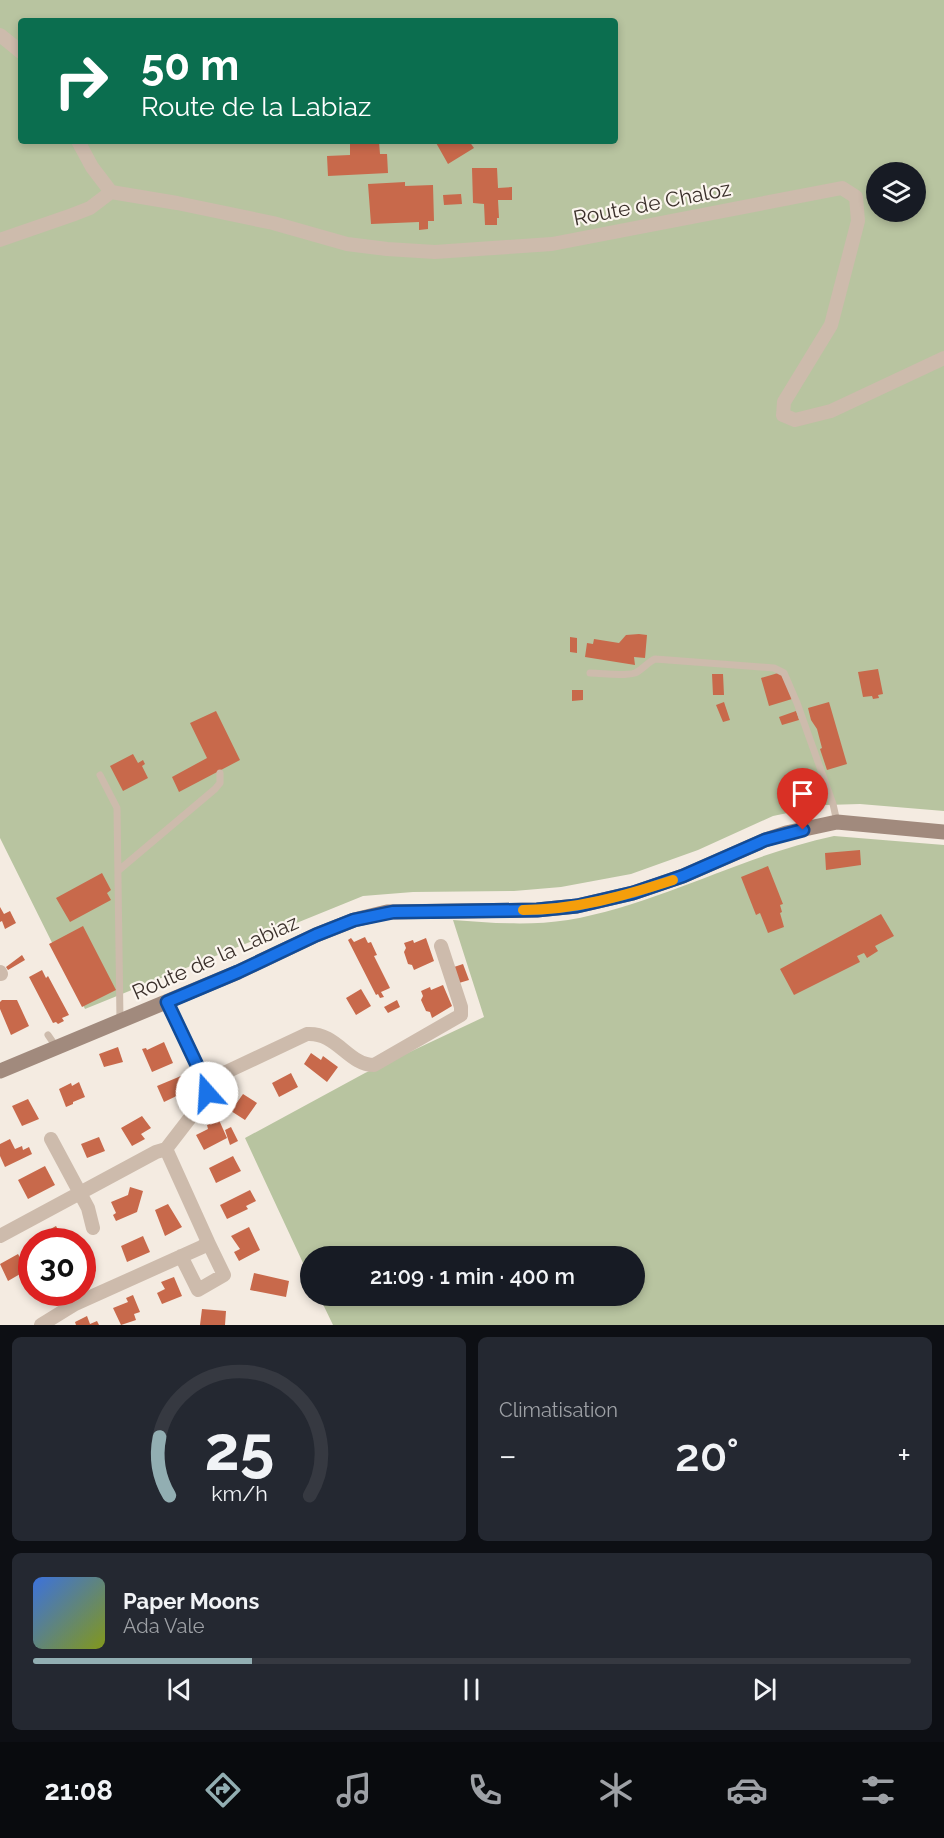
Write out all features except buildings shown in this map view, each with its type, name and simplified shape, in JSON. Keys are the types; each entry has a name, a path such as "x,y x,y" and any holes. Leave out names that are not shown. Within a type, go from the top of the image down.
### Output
{"main road":[{"name":"Route de la Labiaz","path":"0,1071 238,972 316,935 354,920 393,912 537,910 577,906 633,893 683,876 786,833 837,822 944,832"}],"street":[{"path":"0,35 18,50"},
{"path":"0,240 90,208 111,192 92,167 80,144"},
{"name":"Route de Chaloz","path":"111,192 252,219 347,244 435,252 552,244 842,188 856,197 858,221 831,325 784,402 783,415 795,420 831,411 944,358"},
{"path":"205,1082 308,1034 318,1033 326,1036 361,1062 374,1065 460,1015 461,1007 441,946"},
{"path":"0,1236 79,1192 166,1149 203,1101 207,1093 205,1082 167,1002"},
{"path":"51,1138 88,1208 93,1228"},
{"path":"166,1149 224,1275 198,1290 181,1256"},
{"path":"41,1325 75,1304 202,1247 208,1242"}],"lane":[{"path":"590,673 624,675 637,672 655,659 774,669 784,673 833,804 837,822"},
{"path":"119,870 215,789 220,783 220,773"},
{"path":"100,775 117,808 120,1022"},
{"path":"48,1035 57,1048"}],"green space":[{"path":"0,0 944,0 944,811 860,804 826,805 773,816 698,850 631,874 561,887 514,891 413,892 363,896 85,1009 0,838"},
{"path":"834,836 944,845 944,1325 333,1325 324,1306 645,1306 645,1246 300,1246 300,1256 245,1138 365,1073 484,1017 453,920 539,923 602,913 800,844"}],"slow traffic":[{"path":"523,910 577,906 633,893 673,880"}],"route":[{"path":"207,1093 207,1086 167,1002 316,935 354,920 387,912 537,910 577,906 633,893 683,876 765,840 803,830"}]}
